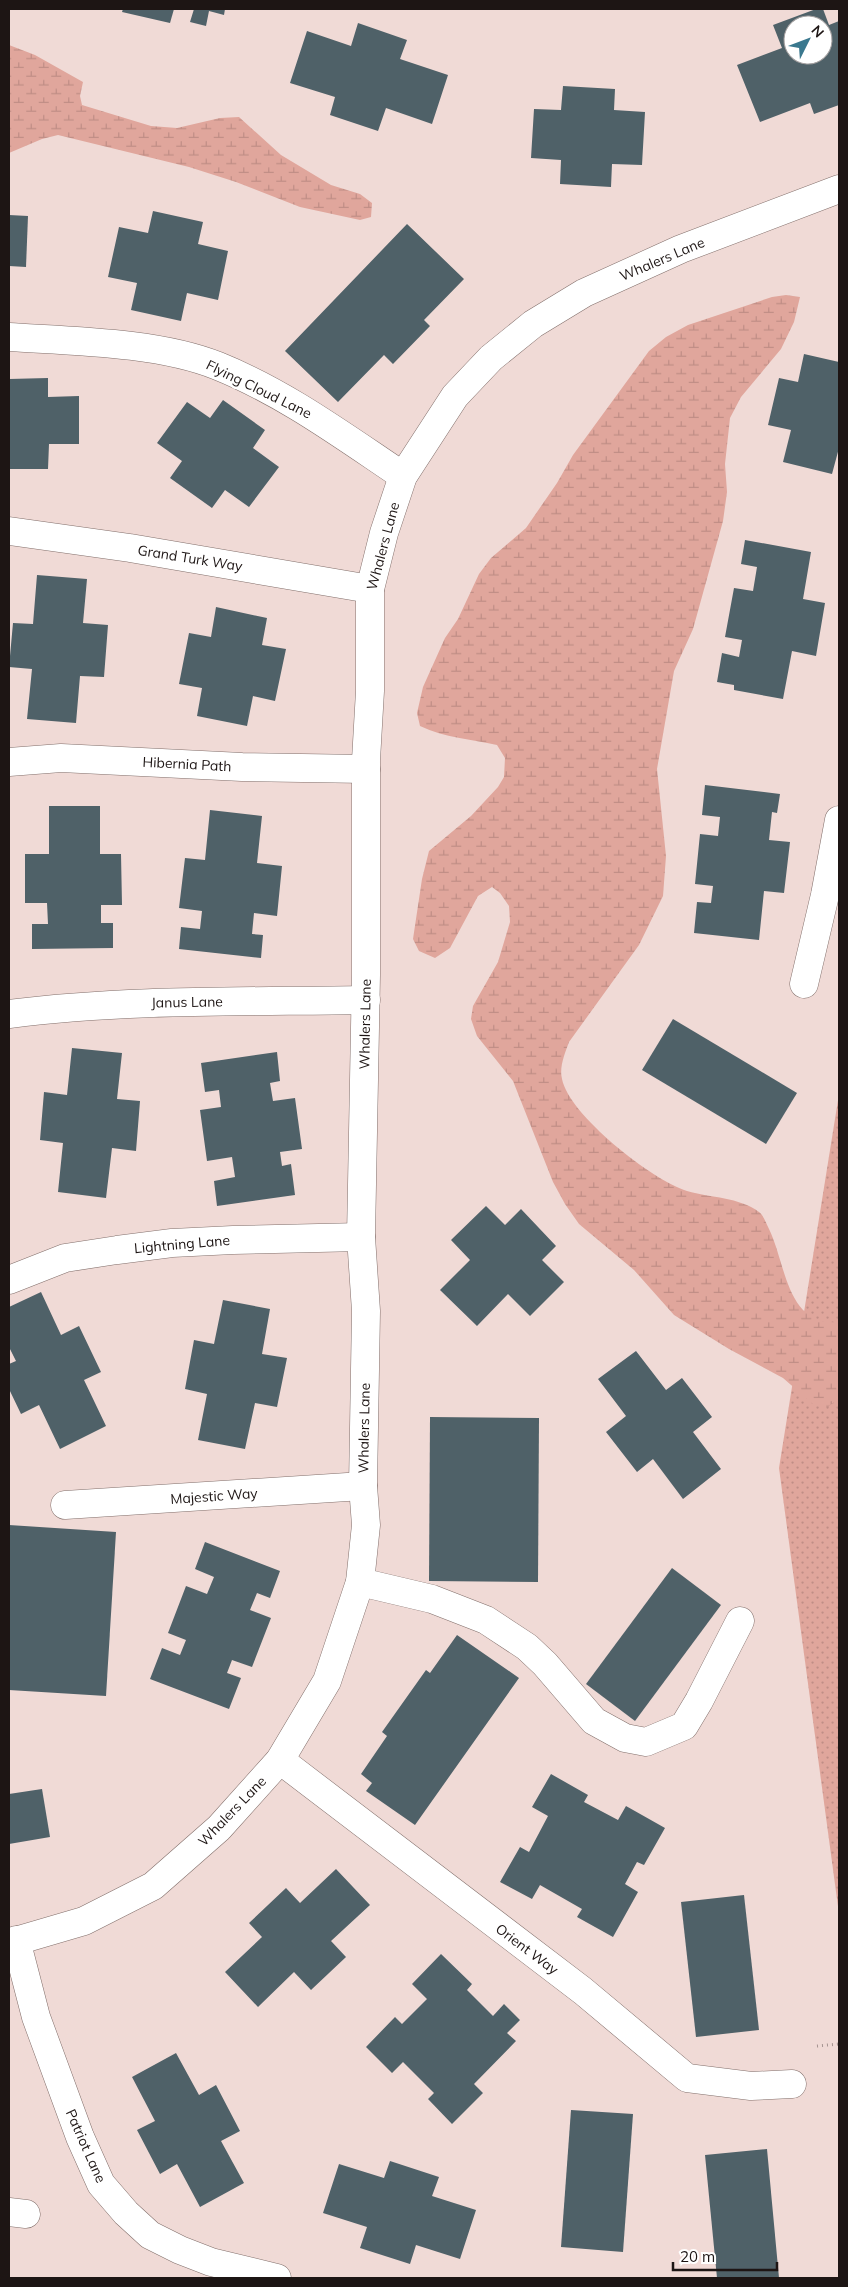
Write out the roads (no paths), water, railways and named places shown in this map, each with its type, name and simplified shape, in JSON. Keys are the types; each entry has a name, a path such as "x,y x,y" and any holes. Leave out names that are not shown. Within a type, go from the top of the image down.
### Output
{"street":[{"name":"Whalers Lane","path":"12,1942 84,1921 153,1886 219,1828 280,1760 327,1680 360,1582 366,1524 363,1486 366,1311 361,1237 366,1000 366,769 370,690 370,590 384,533 403,476 454,396 491,358 533,324 584,293 681,249 839,189"},
{"name":"Flying Cloud Lane","path":"9,337 85,341 133,347 172,353 217,366 315,416 403,476"},
{"name":"Grand Turk Way","path":"9,531 130,548 370,590"},
{"name":"Hibernia Path","path":"9,762 61,758 242,767 366,769"},
{"path":"804,984 825,895 839,820"},
{"name":"Janus Lane","path":"9,1014 60,1007 150,1003 366,1000"},
{"name":"Lightning Lane","path":"9,1280 65,1258 172,1243 361,1237"},
{"name":"Majestic Way","path":"65,1505 363,1486"},
{"path":"360,1582 432,1599 486,1620 526,1647 545,1664 594,1721 625,1738 646,1742 684,1726 740,1621"},
{"name":"Orient Way","path":"280,1760 583,1991 687,2078 751,2086 792,2084"},
{"name":"Patriot Lane","path":"12,1942 36,2017 80,2138 101,2184 126,2213 150,2235 180,2250 211,2262 277,2278"}]}
